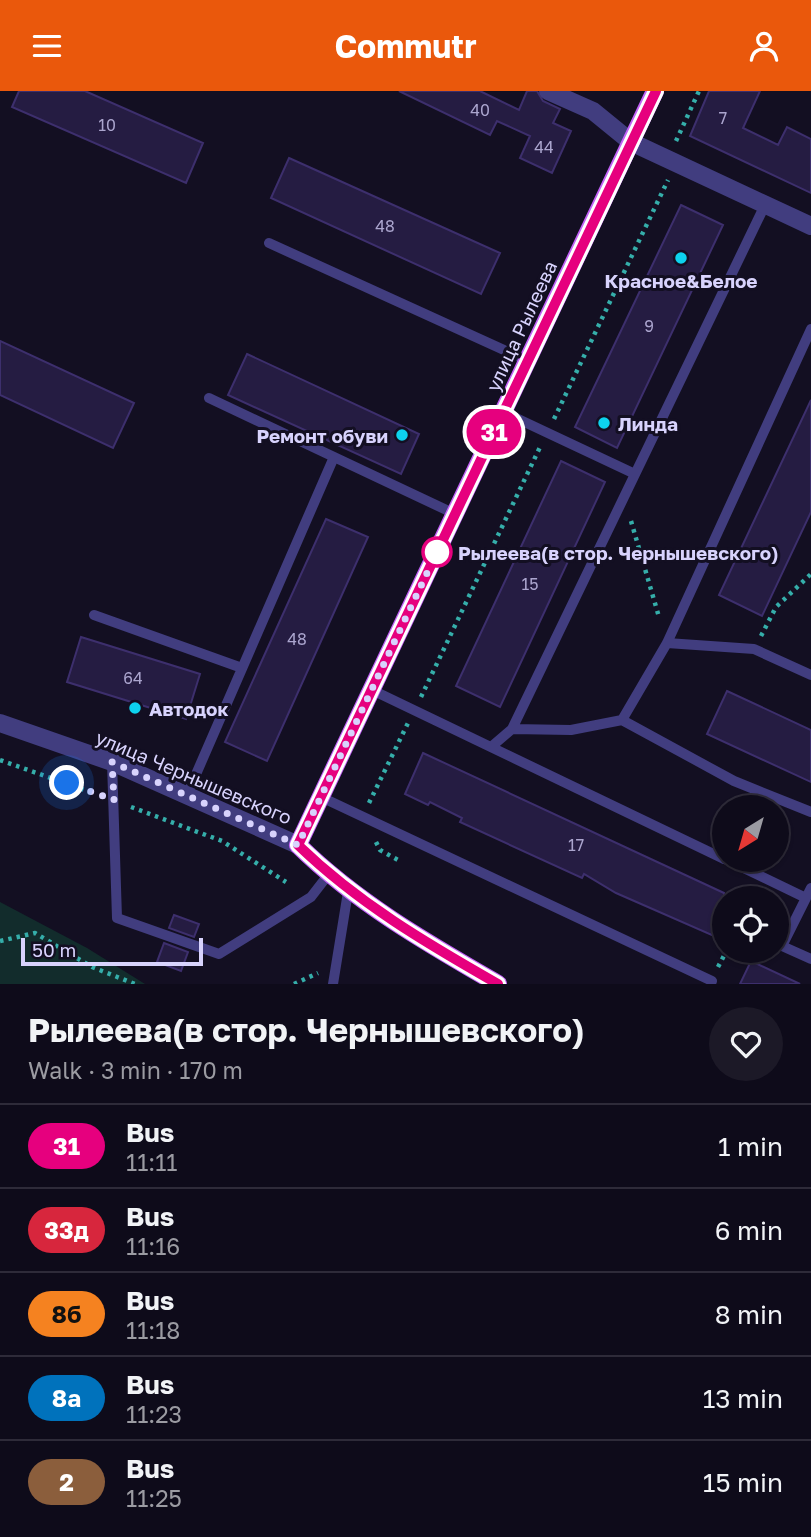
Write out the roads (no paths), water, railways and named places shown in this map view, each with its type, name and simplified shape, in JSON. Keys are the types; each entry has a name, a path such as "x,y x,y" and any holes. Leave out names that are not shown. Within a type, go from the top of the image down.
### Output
{"main road":[{"name":"улица Рылеева","path":"298,845 655,91"},
{"name":"улица Чернышевского","path":"298,845 348,891 397,925 498,984"}],"street":[{"path":"548,91 593,111 631,142 811,226"},
{"name":"улица Чернышевского","path":"0,723 112,762 298,845"}],"lane":[{"path":"491,747 512,729 765,205"},
{"path":"269,243 528,361"},
{"path":"622,720 667,643 811,329"},
{"path":"209,398 455,514"},
{"path":"503,412 635,474"},
{"path":"187,795 334,457"},
{"path":"94,615 242,669"},
{"path":"667,643 754,649 811,675"},
{"path":"372,690 712,853"},
{"path":"512,729 570,730 622,720 734,781 811,812"},
{"path":"112,762 117,918 219,954 311,897 328,875"},
{"path":"321,797 712,981"},
{"path":"757,872 808,893 782,946 811,959"},
{"path":"333,984 348,891"}],"place":[{"name":"Красное&Белое","path":"681,258"},
{"name":"Линда","path":"604,423"},
{"name":"Ремонт обуви","path":"402,435"},
{"name":"Рылеева(в стор. Чернышевского)","path":"437,552"},
{"name":"Автодок","path":"135,708"}]}
